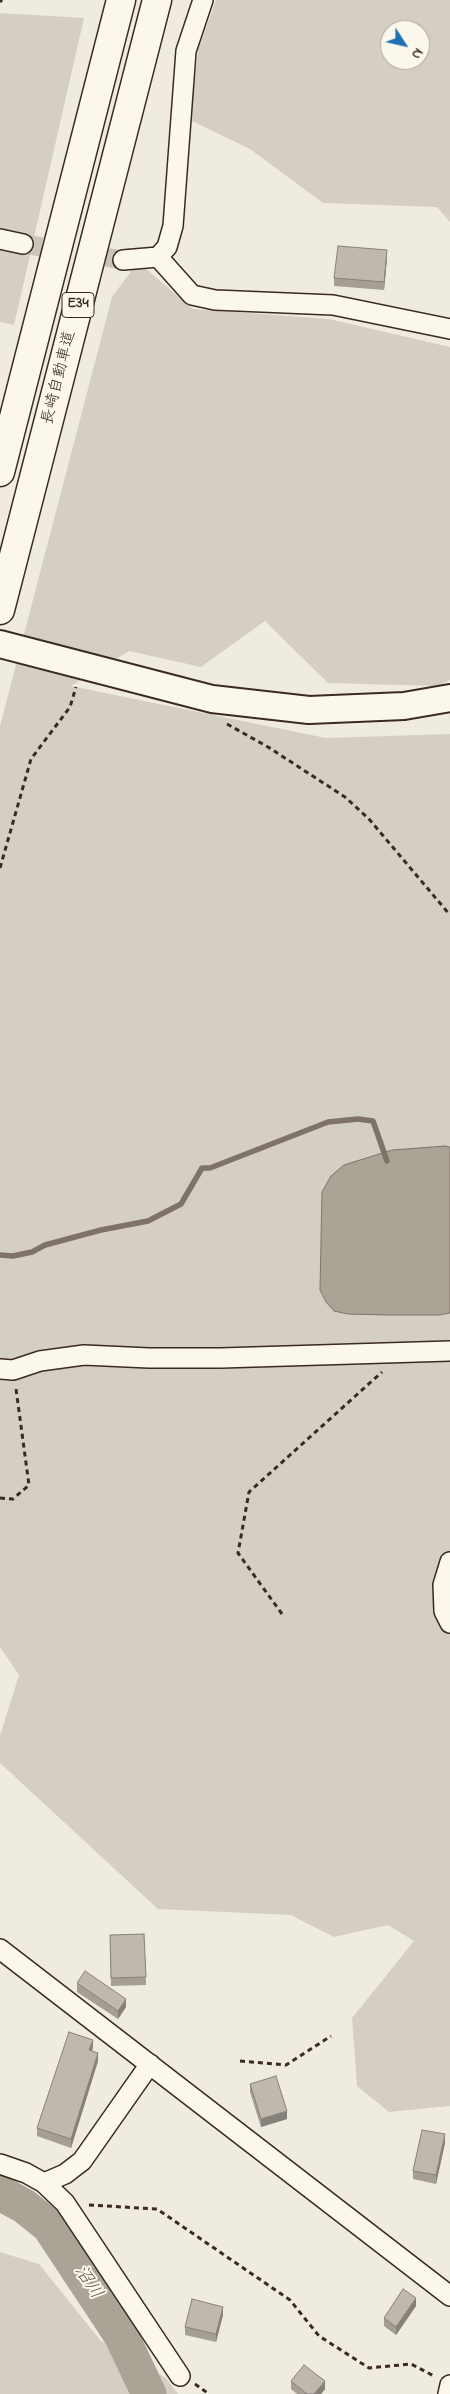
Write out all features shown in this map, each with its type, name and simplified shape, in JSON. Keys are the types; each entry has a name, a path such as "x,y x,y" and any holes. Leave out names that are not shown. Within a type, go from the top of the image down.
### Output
{"highway":[{"name":"E34","path":"0,472 121,0"},
{"name":"長崎自動車道","path":"0,610 157,0"}],"street":[{"path":"123,260 158,257 167,247 173,226 186,51 203,0"},
{"path":"0,239 23,244"},
{"path":"158,257 192,295 215,300 333,305 450,329"},
{"path":"0,644 212,699 309,710 404,706 450,698"},
{"path":"7,1369 84,1355 149,1358 221,1358 450,1351"},
{"path":"450,1562 443,1585 444,1611 450,1623"},
{"path":"0,1950 450,2296"},
{"path":"44,2183 65,2174 82,2161 150,2064"},
{"path":"0,2164 26,2173 44,2183 65,2203 180,2376"}],"path":[{"path":"0,868 31,759 70,707 82,664"},
{"path":"212,699 215,717 310,773 344,797 369,819 450,914"},
{"path":"282,1614 238,1553 249,1492 405,1352"},
{"path":"0,1498 13,1499 29,1485 7,1369"},
{"path":"240,2062 286,2065 331,2036"},
{"path":"65,2203 157,2209 290,2300 319,2336 369,2368 411,2364 447,2387"}],"shaded area":[{"path":"216,0 450,0 450,222 437,207 323,203 250,149 190,120 198,50"},
{"path":"0,13 84,18 14,325 0,322"},
{"path":"138,262 193,309 329,319 450,347 450,680 437,686 328,683 265,621 201,667 129,651 71,686 326,738 450,734 450,1147 392,1150 322,1192 320,1290 326,1302 439,1315 450,1313 450,2106 389,2112 357,2086 352,2018 414,1941 388,1925 334,1937 291,1915 158,1909 0,1763 0,1736 19,1675 0,1647 0,726 112,297"},
{"path":"450,1147 450,1313 439,1315 389,1315 348,1314 334,1311 326,1302 320,1290 322,1192 331,1176 344,1165 392,1150"},
{"path":"0,2252 39,2264 100,2340 166,2378 178,2394 0,2394"}],"building":[{"path":"338,246 387,250 384,282 334,278"},
{"path":"144,1934 146,1977 111,1978 110,1935"},
{"path":"85,1971 126,1999 118,2011 77,1983"},
{"path":"69,2032 93,2040 89,2050 98,2053 71,2139 37,2128"},
{"path":"276,2076 287,2111 261,2119 250,2084"},
{"path":"422,2130 445,2134 436,2175 413,2171"},
{"path":"403,2289 416,2298 396,2327 384,2318"},
{"path":"192,2299 223,2307 216,2334 185,2327"},
{"path":"304,2365 325,2381 314,2394 307,2394 291,2381"}],"waterway":[{"path":"0,1255 13,1256 32,1252 45,1245 101,1230 148,1221 181,1204 202,1168 210,1168 328,1122 358,1119 373,1121 387,1161"},
{"name":"沼川","path":"0,2193 24,2206 49,2226 121,2335 149,2394"}],"tunnel":[{"path":"23,244 123,260"}]}
